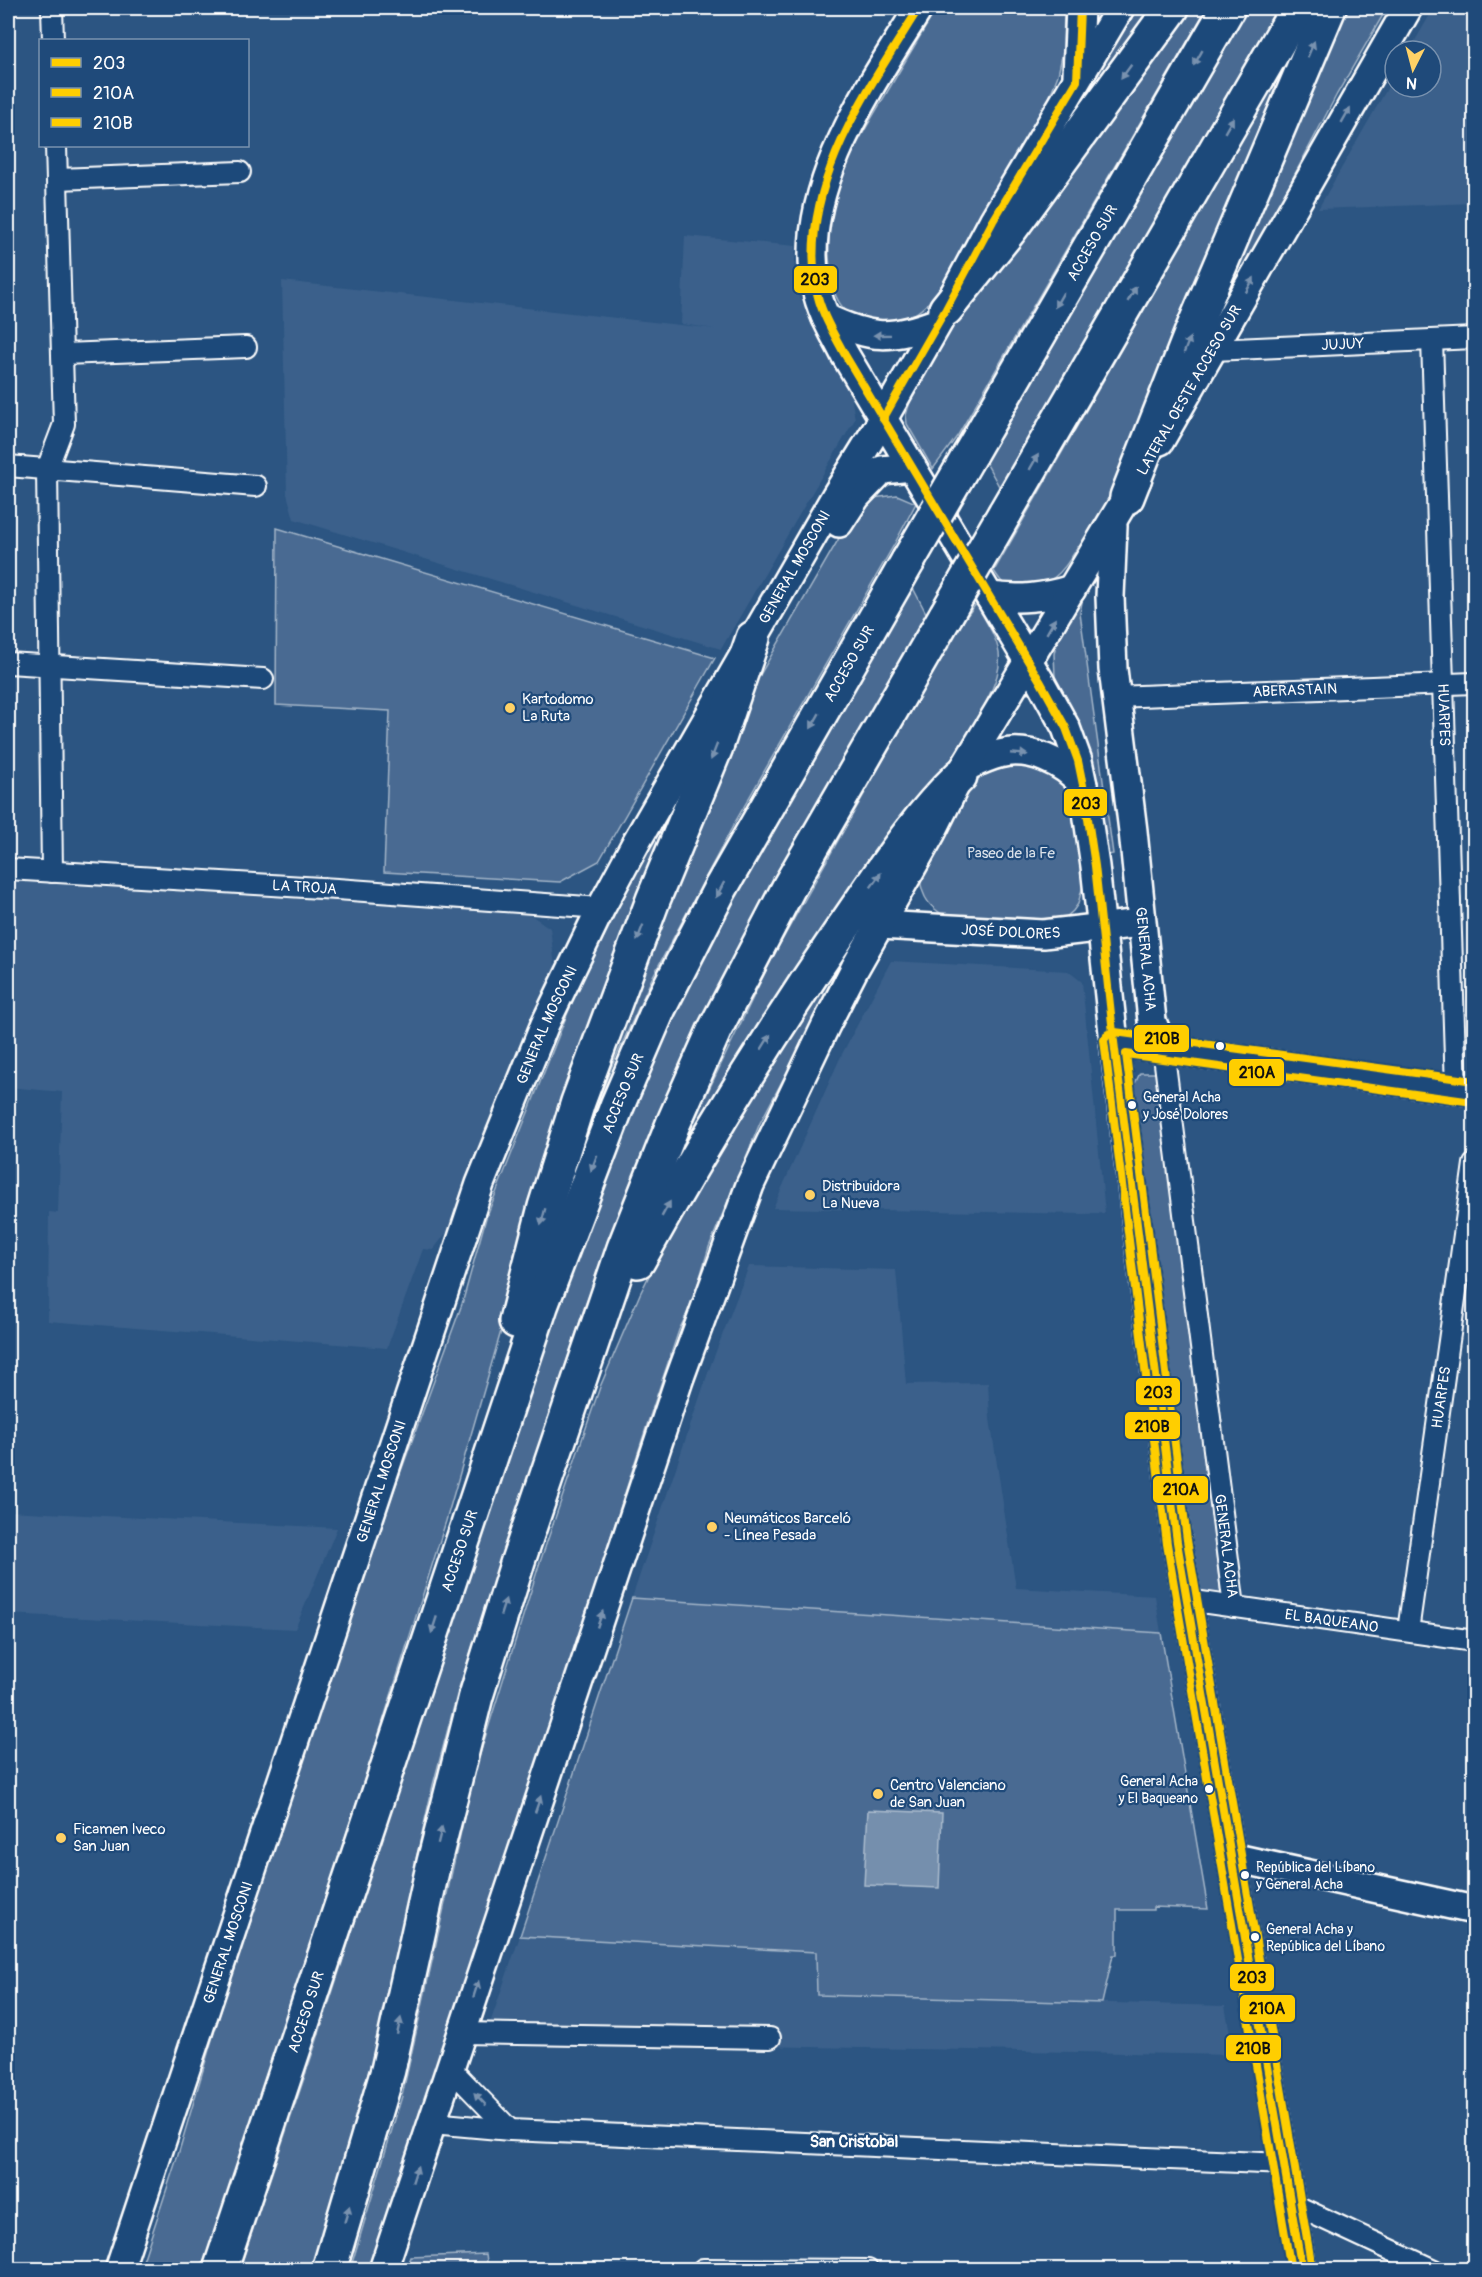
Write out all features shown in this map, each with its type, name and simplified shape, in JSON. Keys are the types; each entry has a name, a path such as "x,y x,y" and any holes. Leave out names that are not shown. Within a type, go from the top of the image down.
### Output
{"highway":[{"path":"942,316 1017,221 1172,8"},
{"name":"ACCESO SUR","path":"219,2270 466,1527 568,1229 647,1034 746,841 1228,8"},
{"path":"329,2270 388,2070 434,1862 473,1707 518,1561 624,1248 654,1170 714,1030 803,863 1298,8"},
{"path":"1120,509 1329,8"},
{"path":"466,1527 520,1304 564,1146 605,1025 716,747 753,638"},
{"path":"582,1373 624,1286 663,1214 757,1056 906,837 937,798 962,772"}],"street":[{"path":"52,8 53,39"},
{"path":"919,8 839,144 826,175 813,253 816,289 826,318 883,419 1066,728 1083,785 1177,1542 1302,2270"},
{"path":"1077,81 1080,8"},
{"name":"GENERAL MOSCONI","path":"119,2270 480,1185 545,1024 601,908 654,809 836,495 883,419 993,221 1120,8"},
{"name":"LATERAL OESTE ACCESO SUR","path":"962,772 1029,663 1213,350 1408,8"},
{"path":"52,872 47,469 64,424 57,147"},
{"path":"58,178 240,172"},
{"path":"826,318 858,332 883,336 919,330 942,316"},
{"name":"JUJUY","path":"1213,350 1474,338"},
{"name":"HUARPES","path":"1432,340 1441,683 1465,1091"},
{"path":"63,354 246,347"},
{"path":"8,466 256,486"},
{"path":"836,495 882,471 912,467"},
{"name":"GENERAL MOSCONI","path":"707,719 733,695 756,666 850,506 863,488 882,471"},
{"name":"GENERAL ACHA","path":"1120,509 1110,597 1115,697 1133,831 1152,1021 1163,1048 1234,1607"},
{"path":"989,596 1037,599 1072,589"},
{"path":"8,663 263,679"},
{"name":"ABERASTAIN","path":"1115,697 1474,683"},
{"path":"383,2270 679,1380 736,1220 759,1164 802,1073 962,772 1000,754 1014,752 1043,757 1054,762 1075,775 1083,785"},
{"name":"LA TROJA","path":"8,869 601,908"},
{"name":"JOSÉ DOLORES","path":"879,925 1043,934 1141,923"},
{"path":"1114,1041 1465,1091"},
{"name":"HUARPES","path":"1408,1631 1474,1164"},
{"name":"EL BAQUEANO","path":"1187,1600 1474,1641"},
{"path":"1231,1857 1474,1910"},
{"path":"462,2033 770,2038"},
{"path":"450,2067 510,2130"},
{"path":"432,2123 510,2130 1283,2164"},
{"path":"1290,2203 1434,2270"},
{"path":"703,2269 868,2270"}],"shaded area":[{"path":"1434,8 1474,8 1474,203 1318,209 1383,96 1383,99 1443,99 1443,39 1416,39"},
{"path":"685,236 796,246 793,286 850,390 855,419 721,649 294,519 287,494 282,281 716,329 681,324"},
{"path":"8,879 525,911 550,928 556,974 458,1218 433,1250 423,1249 387,1348 48,1321 49,1212 58,1213 62,1092 8,1087"},
{"path":"891,961 1068,971 1082,982 1105,1213 773,1208 841,1056"},
{"name":"Neumáticos Barceló - Línea Pesada","path":"749,1266 896,1270 906,1384 988,1383 990,1419 1016,1588 1155,1596 1161,1633 632,1598 710,1367"},
{"path":"8,1511 337,1528 295,1629 8,1614"},
{"path":"868,1810 942,1813 939,1888 864,1885"},
{"path":"520,1936 816,1952 817,1995 1225,2006 1234,2055 484,2041"}],"green space":[{"path":"937,8 1064,8 1063,51 1058,75 1049,98 943,286 923,308 907,319 888,323 864,319 844,309 833,287 829,243 835,198 842,176 862,135"},
{"path":"1134,8 1157,8 1022,197"},
{"path":"1181,8 1207,8 958,435 933,469 907,424 906,415 922,363"},
{"path":"1247,8 1277,8 1000,488 984,459 1001,437"},
{"path":"1317,8 1123,477 1082,550 1078,547 1055,577 1032,586 1004,584 994,571"},
{"path":"1343,8 1387,8 1337,94 1248,263 1241,283 1194,350"},
{"path":"897,495 916,503 734,824 653,976 611,1068 558,1211 588,1104 749,694 853,514 873,498"},
{"name":"Kartodomo La Ruta","path":"277,528 715,658 599,861 560,882 384,872 390,711 276,705"},
{"path":"914,582 913,588 927,615 606,1252 585,1306 458,1691 415,1864 380,2046 355,2133 311,2269 239,2270 315,2046 437,1669 574,1263 623,1127 684,983"},
{"path":"1084,591 1080,613 1113,854 1104,856 1055,676 1054,654 1057,639"},
{"path":"976,604 991,631 999,653 997,675 985,704 988,707 679,1158 701,1106 772,958 957,629"},
{"name":"Paseo de la Fe","path":"1031,763 1062,783 1073,807 1085,878 1078,904 1060,922 947,917 928,902 920,878 976,776 995,765"},
{"path":"687,773 508,1307 446,1521 373,1753 203,2269 140,2270 178,2155 219,2016 393,1493 462,1304 486,1218 580,982"},
{"path":"864,926 760,1123 709,1247 692,1304 679,1330 646,1428 550,1725 368,2269 350,2270 402,2096 474,1773 539,1565 600,1387 640,1294 677,1219 763,1068"},
{"path":"1140,1073 1159,1073 1221,1595 1199,1593 1133,1088"},
{"name":"Centro Valenciano de San Juan","path":"632,1598 1161,1633 1208,1909 1153,1907 1153,1910 1117,1910 1117,1955 1113,1955 1102,2003 817,1995 816,1952 520,1936"},
{"path":"486,2254 488,2269 407,2269 411,2257"}],"transit line":[{"name":"203","path":"919,8 859,106 827,176 818,212 813,250 816,288 824,314 845,355 1040,681 1066,728 1078,761 1095,866 1114,1042 1177,1542 1302,2270"},
{"name":"203","path":"883,419 993,221 1077,81 1080,8"},
{"name":"210B","path":"1291,2270 1167,1544 1104,1040 1108,1034 1115,1032 1474,1081"},
{"name":"210A","path":"1312,2268 1187,1540 1126,1054 1473,1102"}],"place":[{"name":"Kartodomo La Ruta","path":"510,708"},
{"name":"General Acha y José Dolores","path":"1132,1105"},
{"name":"Distribuidora La Nueva","path":"810,1195"},
{"name":"Neumáticos Barceló - Línea Pesada","path":"712,1527"},
{"name":"General Acha y El Baqueano","path":"1209,1789"},
{"name":"Centro Valenciano de San Juan","path":"878,1794"},
{"name":"Ficamen Iveco San Juan","path":"61,1838"},
{"name":"República del Líbano y General Acha","path":"1245,1875"},
{"name":"General Acha y República del Líbano","path":"1255,1937"}],"district":[{"name":"San Cristobal","path":"854,2141"}]}
